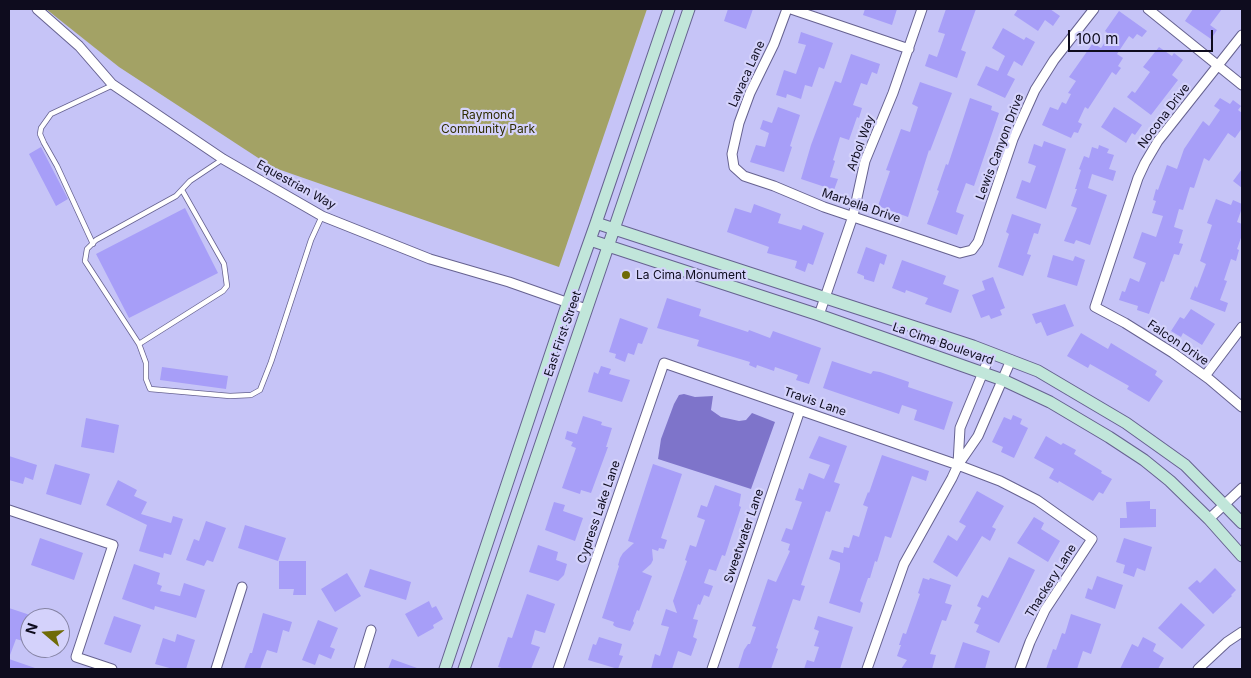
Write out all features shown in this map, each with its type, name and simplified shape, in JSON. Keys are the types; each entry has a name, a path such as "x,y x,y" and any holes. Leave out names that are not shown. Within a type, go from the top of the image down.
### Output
{"street":[{"name":"Equestrian Way","path":"37,9 79,46 114,85 223,159 322,216 430,259 509,282 586,309"},
{"name":"East First Street","path":"445,669 669,9"},
{"name":"East First Street","path":"464,669 689,9"},
{"name":"Lavaca Lane","path":"744,176 736,170 732,161 735,138 747,100 774,44 787,9"},
{"path":"791,9 909,49"},
{"name":"Arbol Way","path":"819,315 853,217 865,161 893,93 922,9"},
{"name":"Lewis Canyon Drive","path":"972,250 980,239 1014,139 1031,98 1054,60 1094,9"},
{"path":"1148,9 1242,85"},
{"name":"Nocona Drive","path":"1095,307 1145,162 1158,141 1242,35"},
{"name":"Marbella Drive","path":"744,176 954,252 963,253 972,250"},
{"name":"La Cima Boulevard","path":"596,222 991,353 1038,371 1126,423 1185,465 1242,523"},
{"name":"La Cima Boulevard","path":"590,240 819,315 1003,380 1050,402 1109,436 1144,460 1170,481 1209,519 1242,556"},
{"name":"Falcon Drive","path":"1095,307 1152,339 1206,376 1242,407"},
{"path":"1206,376 1242,327"},
{"path":"958,465 960,428 991,353"},
{"path":"867,669 904,564 958,465 978,436 1011,360"},
{"name":"Travis Lane","path":"664,363 958,465"},
{"name":"Cypress Lake Lane","path":"558,669 664,363"},
{"name":"Sweetwater Lane","path":"712,669 800,410"},
{"name":"Thackery Lane","path":"958,465 1000,481 1037,500 1092,539 1046,610 1030,642 1020,669"},
{"path":"1209,519 1242,488"},
{"path":"9,510 113,545 76,657 112,669"},
{"path":"216,669 242,587"},
{"path":"359,669 371,630"},
{"path":"1198,669 1227,642 1242,632"}],"lane":[{"path":"93,244 40,134 41,128 51,114 114,85"},
{"path":"223,159 190,181 176,196 96,240 87,249 85,261 139,344 146,363 146,379 150,390 230,396 251,396 260,390 311,240 322,216"},
{"path":"139,344 224,291 227,286 224,264 182,190"}],"green space":[{"name":"Raymond Community Park","path":"46,9 647,9 559,267 272,167 119,67"}],"shaded area":[{"path":"684,394 695,397 713,396 711,410 721,417 739,421 746,420 752,413 775,422 751,489 658,459 661,439 674,404 679,395"}],"building":[{"path":"728,9 753,9 746,29 724,21"},
{"path":"865,9 897,9 892,25 863,15"},
{"path":"946,9 976,9 961,50 966,52 957,78 925,66 929,54 937,57 945,34 938,32"},
{"path":"1018,9 1050,9 1060,16 1053,26 1045,20 1038,31 1014,15"},
{"path":"1193,9 1222,9 1210,25 1217,30 1211,39 1185,21"},
{"path":"1119,11 1147,31 1142,37 1137,34 1133,39 1129,36 1117,54 1123,58 1118,66 1121,68 1116,75 1112,72 1088,109 1085,107 1078,122 1082,124 1078,133 1074,132 1071,138 1042,125 1050,107 1058,110 1062,102 1066,104 1071,94 1068,93 1076,81 1069,77 1093,43 1101,48 1110,35 1105,31"},
{"path":"1003,28 1024,40 1026,37 1035,42 1022,66 1014,61 1007,75 1015,79 1005,98 977,85 986,66 998,71 1005,56 992,48"},
{"path":"801,32 833,43 824,69 819,67 812,87 805,85 801,99 787,94 786,98 776,95 784,70 796,74 806,45 798,43"},
{"path":"1159,47 1172,56 1174,53 1183,60 1172,75 1178,80 1151,115 1127,97 1132,91 1135,93 1150,72 1143,67"},
{"path":"851,54 880,64 877,74 872,72 867,85 861,83 853,105 862,108 849,140 840,137 830,177 838,179 834,190 801,179 811,145 835,81 841,83"},
{"path":"920,82 952,93 929,150 908,217 878,206 890,171 886,170 901,129 910,132 918,107 912,104"},
{"path":"970,98 992,106 991,110 999,113 974,186 966,183 957,208 956,212 964,215 957,235 927,224 939,191 937,190 946,164 948,165"},
{"path":"1220,98 1230,104 1233,100 1241,106 1238,110 1242,113 1242,128 1235,138 1228,133 1209,161 1204,158 1194,188 1190,187 1183,210 1179,209 1174,227 1183,230 1179,243 1183,244 1179,255 1174,254 1164,282 1161,281 1149,314 1137,310 1138,306 1119,300 1122,291 1125,292 1130,278 1139,282 1146,263 1133,258 1142,232 1156,237 1163,216 1152,213 1156,201 1153,200 1156,189 1158,190 1167,165 1177,169 1184,149 1203,121 1209,126 1220,110 1214,106"},
{"path":"778,107 800,115 784,172 750,162 756,145 765,147 769,133 760,129 763,120 772,123"},
{"path":"1114,107 1142,125 1135,135 1132,133 1126,143 1101,127"},
{"path":"1044,141 1066,149 1046,209 1016,198 1022,180 1030,183 1036,166 1028,163 1034,144 1042,147"},
{"path":"1099,145 1109,149 1107,153 1114,155 1109,169 1116,171 1113,181 1092,174 1088,188 1107,195 1090,245 1076,240 1074,244 1064,241 1077,208 1071,206 1077,189 1075,189 1081,170 1079,169 1084,156 1089,158 1092,147 1098,149"},
{"path":"41,147 68,199 56,206 29,154"},
{"path":"1242,169 1242,188 1233,181"},
{"path":"1216,199 1231,205 1233,200 1242,204 1237,222 1242,224 1242,235 1237,249 1239,250 1236,261 1231,259 1224,280 1227,281 1220,300 1228,303 1225,312 1190,299 1195,286 1197,288 1206,264 1200,261 1212,225 1207,223"},
{"path":"754,204 781,214 778,223 801,230 803,225 824,233 813,265 808,263 805,272 795,268 797,261 767,253 769,247 727,232 735,208 751,213"},
{"path":"185,208 218,273 129,318 96,254"},
{"path":"1012,214 1041,224 1038,234 1034,233 1027,254 1031,255 1023,276 998,267 1009,234 1006,232"},
{"path":"866,247 887,255 884,265 880,263 874,282 864,279 864,276 857,273"},
{"path":"1053,255 1073,261 1075,256 1085,260 1077,286 1047,277"},
{"path":"902,260 946,276 943,284 959,290 951,313 925,304 928,298 906,290 905,293 892,288"},
{"path":"993,277 1005,308 1000,310 1002,315 991,319 989,315 981,318 972,295 985,290 982,281"},
{"path":"667,298 701,309 699,316 748,332 749,330 770,338 773,331 821,348 809,384 796,380 798,375 775,367 774,371 757,365 756,368 749,365 750,362 697,346 699,340 657,328"},
{"path":"1065,304 1074,326 1047,336 1041,322 1036,324 1032,314"},
{"path":"1191,309 1215,324 1202,345 1183,333 1181,337 1171,331 1180,317 1184,319"},
{"path":"620,318 648,328 642,344 638,343 634,355 628,353 625,362 615,358 616,354 609,352"},
{"path":"1081,333 1108,349 1111,343 1157,371 1155,375 1163,381 1149,402 1127,389 1129,386 1090,364 1088,368 1067,356"},
{"path":"832,361 871,374 873,371 880,372 909,382 908,387 953,402 944,430 914,420 917,410 902,405 899,414 823,388"},
{"path":"601,366 611,369 609,374 630,380 622,402 588,392 594,372 598,374"},
{"path":"162,367 228,376 226,389 160,380"},
{"path":"1013,415 1022,419 1020,424 1028,428 1014,458 1001,452 1003,447 992,442 1004,417 1011,420"},
{"path":"583,416 602,422 601,425 612,428 606,447 608,447 591,493 581,490 580,494 562,488 576,448 571,446 573,442 565,439 567,431 577,434"},
{"path":"86,418 119,425 114,453 81,447"},
{"path":"819,436 847,446 834,482 840,484 830,512 826,511 801,585 805,586 800,601 793,599 776,648 778,649 771,669 738,669 744,650 750,644 756,627 752,626 768,579 776,582 790,551 788,550 790,544 781,541 786,528 792,530 802,502 795,500 799,488 803,490 809,473 824,479 830,465 809,458"},
{"path":"1046,436 1061,445 1063,443 1076,450 1074,454 1112,479 1103,494 1099,492 1093,501 1059,481 1058,483 1049,478 1054,469 1034,458"},
{"path":"882,455 929,471 926,481 912,476 891,538 885,536 877,562 875,561 870,578 868,578 860,601 863,603 860,613 829,603 840,569 840,563 829,559 832,550 843,553 844,547 849,548 853,535 859,537 868,507 863,505"},
{"path":"9,456 37,465 33,480 25,477 23,484 9,480"},
{"path":"55,464 90,474 81,505 46,494"},
{"path":"653,464 682,474 661,538 667,540 664,549 659,548 658,551 652,549 653,560 642,572 652,576 630,631 616,627 613,625 614,622 602,618 620,558 634,543 628,541"},
{"path":"118,480 137,490 134,496 147,502 141,514 171,523 173,516 183,519 171,555 164,553 163,558 139,551 147,525 106,505"},
{"path":"715,485 741,494 739,506 741,507 725,556 722,555 716,571 709,569 704,583 713,586 709,597 704,595 700,605 698,604 693,619 698,620 693,637 697,639 691,656 678,651 672,669 651,669 655,654 660,656 669,627 661,625 666,609 677,613 673,601 687,561 685,560 690,545 696,547 705,520 697,517 701,505 707,507"},
{"path":"977,491 1004,506 992,527 996,529 990,541 982,536 957,577 933,562 948,535 957,541 966,526 959,522"},
{"path":"1150,501 1150,509 1156,509 1156,527 1120,528 1120,518 1127,518 1126,502"},
{"path":"554,502 565,505 563,511 583,518 575,541 545,530"},
{"path":"1034,517 1044,523 1041,529 1060,541 1048,562 1017,543"},
{"path":"206,521 226,528 213,562 207,560 204,566 186,560 194,539 199,541"},
{"path":"245,525 286,538 278,561 238,548"},
{"path":"40,538 83,553 74,580 31,565"},
{"path":"1124,538 1152,547 1145,571 1137,568 1134,577 1123,573 1125,565 1116,562"},
{"path":"538,545 558,552 556,560 567,564 564,575 558,581 529,572"},
{"path":"1009,557 1035,570 999,643 976,632 979,625 974,623 981,608 977,606 982,595 988,598"},
{"path":"279,561 306,561 306,595 293,595 294,589 279,589"},
{"path":"134,564 160,573 157,584 162,586 160,591 180,596 184,583 205,590 196,618 155,606 154,610 122,599"},
{"path":"1215,568 1236,590 1213,614 1188,588 1197,580 1200,583"},
{"path":"370,569 411,582 406,600 364,587"},
{"path":"347,573 361,596 335,612 321,589"},
{"path":"1097,576 1123,585 1115,609 1085,598 1088,588 1092,590"},
{"path":"923,578 929,580 930,578 951,585 945,603 952,605 946,621 942,620 930,654 936,655 932,669 901,669 907,660 897,656 901,645 899,645 903,633 906,634 920,594 918,593"},
{"path":"527,594 555,604 545,633 535,630 531,644 540,647 531,669 505,669 498,667 508,637 512,638"},
{"path":"429,601 432,608 436,606 443,619 433,625 434,628 418,637 405,614"},
{"path":"1181,603 1205,625 1182,649 1158,628"},
{"path":"9,608 20,612 20,640 16,639 10,655"},
{"path":"263,613 292,622 289,632 283,630 277,653 267,650 260,669 244,669 250,653 252,653"},
{"path":"1071,614 1101,624 1091,654 1083,651 1077,669 1046,669 1053,649 1056,650 1062,633 1065,634"},
{"path":"114,616 141,625 131,653 104,644"},
{"path":"818,616 853,627 840,669 804,669 807,660 814,662 819,647 814,646 819,631 814,629"},
{"path":"318,620 338,628 330,647 335,649 331,659 319,654 315,665 302,660"},
{"path":"177,634 195,640 186,669 173,669 155,664 163,638 175,642"},
{"path":"599,637 622,644 619,655 623,656 618,669 588,660 593,644 596,645"},
{"path":"1143,637 1156,644 1153,651 1164,658 1158,669 1120,669 1132,644 1138,647"},
{"path":"963,642 990,651 985,669 954,669"},
{"path":"9,659 35,668 35,669 9,669"},
{"path":"392,659 417,668 417,669 388,669"}],"place":[{"name":"La Cima Monument","path":"626,275"}]}
